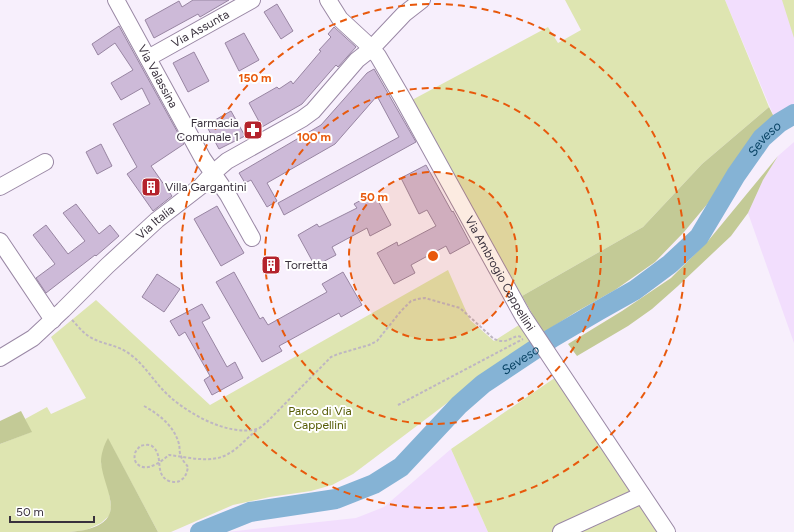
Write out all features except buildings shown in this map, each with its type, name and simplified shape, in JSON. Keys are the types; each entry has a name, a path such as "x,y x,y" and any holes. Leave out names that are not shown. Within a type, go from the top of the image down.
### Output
{"street":[{"name":"Via Valassina","path":"116,0 203,159 228,195 252,238"},
{"name":"Via Assunta","path":"148,58 252,0"},
{"path":"328,0 340,19 371,49"},
{"name":"Via Italia","path":"0,358 33,338 112,260 157,220 201,186 213,173 228,161 302,119 313,111 357,60 371,49 404,14 422,0"},
{"name":"Via Ambrogio Cappellini","path":"371,49 378,56 403,98 523,316 531,338 549,356 667,532"},
{"path":"0,186 45,162"},
{"path":"0,241 58,315"},
{"path":"561,532 642,495"}],"path":[{"path":"144,406 158,414 167,422 175,433 180,445 181,456 188,467 187,474 182,480 174,483 164,479 160,472 160,462 157,453 152,446 140,446 135,453 134,458 138,465 142,468 151,467 160,462 169,455 181,456 211,460 228,454 267,422 331,357 369,345 377,340 411,301 425,298 460,308 494,339 501,342 518,336 531,338"},
{"path":"58,315 90,338 118,346 130,354 142,364 171,398 203,419 217,425 230,428 246,430 258,428"},
{"path":"398,405 531,338"}],"shaded area":[{"path":"725,0 794,0 794,105 775,119"},
{"path":"794,142 794,343 748,213 763,180 778,156"},
{"path":"451,449 488,532 227,532 356,518 384,507"}],"green space":[{"path":"565,0 725,0 769,107 702,164 643,227 522,296 412,100 548,27 558,43 581,30"},
{"path":"782,0 794,0 794,38"},
{"path":"769,107 775,119 757,136 709,202 684,232 655,262 615,290 543,333 522,296 643,227 702,164"},
{"path":"778,156 763,180 748,213 731,236 652,309 628,326 577,356 568,344 622,311 671,278 708,241"},
{"name":"Parco di Via Cappellini","path":"448,270 470,320 494,341 519,325 532,342 463,391 353,474 332,485 311,491 270,497 233,505 171,532 158,532 108,439 101,462 109,491 111,507 110,515 101,523 86,530 70,532 0,532 0,444 31,432 25,419 47,407 51,414 86,398 51,337 96,300 210,405"},
{"path":"559,375 660,532 488,532 451,449"},
{"path":"21,411 32,432 0,444 0,421"},
{"path":"108,438 158,532 70,532 85,530 99,525 107,519 111,502 101,462 103,450"}],"waterway":[{"name":"Seveso","path":"200,532 250,512 336,499 374,484 401,467 459,405 483,384 552,338 635,290 670,264 699,237 736,175 762,138 779,123 794,114"}],"place":[{"name":"Farmacia Comunale 1","path":"253,130"},
{"name":"Villa Gargantini","path":"151,187"},
{"name":"Torretta","path":"271,265"}]}
